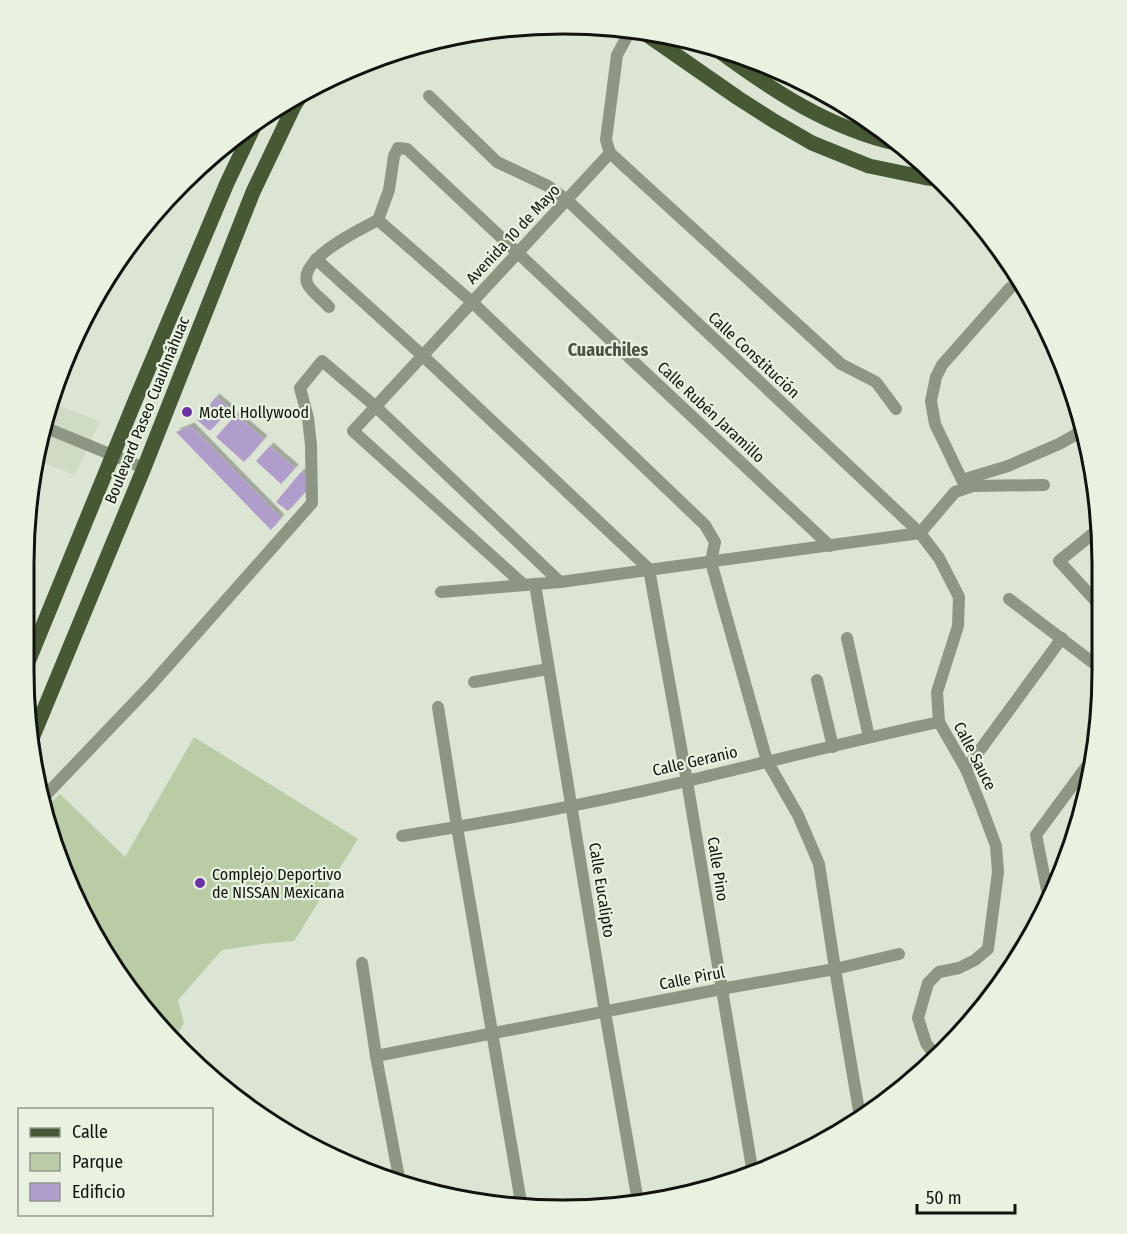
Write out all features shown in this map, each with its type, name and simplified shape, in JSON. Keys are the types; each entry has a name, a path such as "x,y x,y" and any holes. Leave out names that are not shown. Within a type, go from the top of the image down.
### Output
{"main road":[{"path":"660,44 738,98 812,143 869,166 925,178"},
{"path":"740,65 776,90 829,121 856,133 878,139"},
{"name":"Boulevard Paseo Cuauhnáhuac","path":"38,725 144,468 254,192 292,109"},
{"name":"Boulevard Paseo Cuauhnáhuac","path":"34,647 112,456 227,183 248,139"}],"street":[{"path":"626,38 617,55 606,140 610,153 841,364 876,382 896,409"},
{"name":"Calle Constitución","path":"429,96 497,162 548,186 567,200 920,533"},
{"name":"Calle Rubén Jaramillo","path":"378,220 389,190 394,156 398,148 407,149 830,546"},
{"name":"Avenida 10 de Mayo","path":"529,585 353,431 610,153"},
{"path":"329,307 308,285 306,279 309,267 340,241 378,220 472,302 705,525 715,542 711,562 767,761 798,815 819,864 859,1109"},
{"path":"316,259 423,356 649,569"},
{"path":"1010,288 942,365 936,377 932,400 935,424 962,480 1008,466 1076,434"},
{"path":"49,791 150,686 312,503 311,445 308,418 300,388 322,361 375,406 560,582"},
{"path":"52,430 144,468"},
{"path":"441,592 560,582 920,533 956,492 973,486 1044,485"},
{"name":"Calle Sauce","path":"920,533 939,558 959,597 958,626 937,692 939,722 966,769 981,806 996,846 998,873 988,949 975,960 959,968 939,972 928,983 918,1018 926,1043 932,1051"},
{"path":"1091,535 1059,561 1092,597"},
{"name":"Calle Pino","path":"649,569 751,1164"},
{"name":"Calle Eucalipto","path":"529,585 548,669 637,1194"},
{"path":"1009,599 1092,657"},
{"path":"846,638 869,737"},
{"path":"966,769 1062,638"},
{"path":"474,682 548,669"},
{"path":"817,680 833,747"},
{"path":"438,707 520,1197"},
{"name":"Calle Geranio","path":"402,836 572,806 939,722"},
{"path":"1046,886 1036,836 1082,772"},
{"name":"Calle Pirul","path":"376,1056 835,969 899,954"},
{"path":"362,963 376,1056 398,1172"}],"shaded area":[{"path":"59,406 100,421 75,475 44,463"}],"green space":[{"name":"Complejo Deportivo de NISSAN Mexicana","path":"194,737 358,839 294,941 222,950 178,1000 184,1023 178,1033 144,993 105,935 75,873 52,802 60,794 125,857"}],"building":[{"path":"216,397 230,409 210,431 197,420"},
{"path":"236,415 264,439 244,462 216,437"},
{"path":"191,426 281,518 271,530 176,432"},
{"path":"270,446 295,468 281,484 256,461"},
{"path":"301,472 307,476 308,489 288,511 276,502"}],"place":[{"name":"Motel Hollywood","path":"187,412"},
{"name":"Complejo Deportivo de NISSAN Mexicana","path":"200,883"}],"district":[{"name":"Cuauchiles","path":"608,350"}]}
